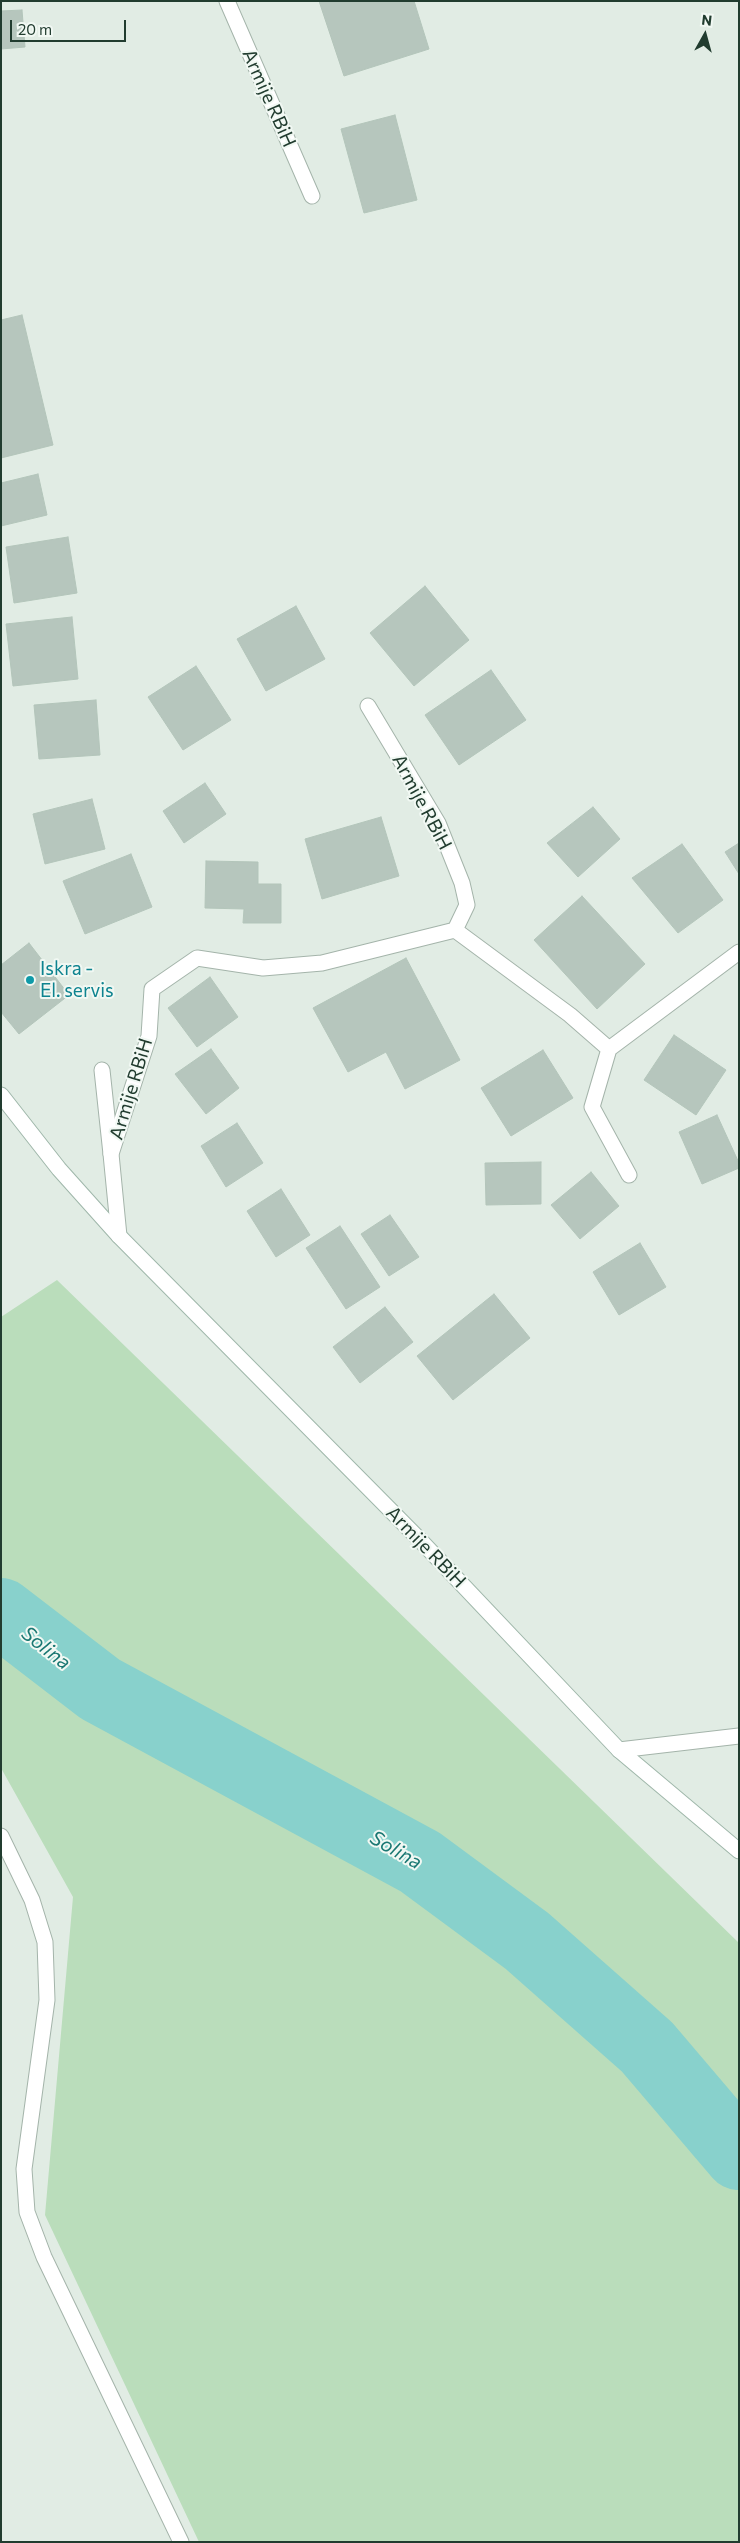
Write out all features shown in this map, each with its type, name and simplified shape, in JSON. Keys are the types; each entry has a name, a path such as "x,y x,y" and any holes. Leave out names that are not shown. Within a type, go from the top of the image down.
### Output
{"street":[{"name":"Armije RBiH","path":"227,1 312,196"},
{"name":"Armije RBiH","path":"119,1236 111,1154 150,1036 152,989 197,958 263,968 322,963 455,930 467,905 462,883 438,823 368,706"},
{"path":"455,930 570,1015 609,1049"},
{"path":"629,1175 592,1107 609,1049 739,952"},
{"path":"102,1070 111,1154"},
{"name":"Armije RBiH","path":"1,1095 59,1169 119,1236 420,1540 618,1750 739,1851"},
{"path":"618,1750 739,1736"},
{"path":"1,1836 32,1900 45,1942 47,2000 24,2169 27,2212 44,2257 181,2542"}],"green space":[{"path":"57,1280 739,1943 739,2542 199,2542 45,2215 73,1897 1,1768 1,1317"}],"building":[{"path":"319,1 414,1 429,49 344,76"},
{"path":"22,10 25,47 1,49 1,11"},
{"path":"395,115 417,200 364,213 341,129"},
{"path":"22,315 53,445 1,458 1,320"},
{"path":"38,474 47,515 1,526 1,483"},
{"path":"68,537 77,593 14,603 6,547"},
{"path":"425,586 469,640 414,686 370,633"},
{"path":"296,606 325,659 266,691 237,639"},
{"path":"72,617 78,679 13,686 6,624"},
{"path":"196,666 231,720 183,750 148,697"},
{"path":"491,670 526,720 459,765 425,715"},
{"path":"96,700 100,755 39,759 34,705"},
{"path":"205,783 226,814 184,843 163,811"},
{"path":"92,799 105,849 45,864 33,814"},
{"path":"593,807 620,839 578,877 547,843"},
{"path":"381,817 399,876 322,899 305,839"},
{"path":"739,843 739,874 725,852"},
{"path":"682,844 723,900 678,933 632,878"},
{"path":"131,854 152,907 85,934 63,881"},
{"path":"206,861 258,862 258,884 281,884 281,923 243,923 244,909 205,908"},
{"path":"582,896 645,964 597,1009 534,940"},
{"name":"Iskra - El. servis","path":"29,943 69,995 19,1034 1,1012 1,965"},
{"path":"406,958 460,1060 405,1089 386,1052 348,1072 313,1008"},
{"path":"210,977 238,1017 197,1047 168,1008"},
{"path":"674,1035 726,1070 696,1115 644,1080"},
{"path":"211,1049 239,1088 206,1114 175,1074"},
{"path":"543,1050 573,1098 511,1136 481,1088"},
{"path":"717,1115 739,1163 739,1168 702,1184 679,1132"},
{"path":"237,1123 263,1163 226,1187 201,1146"},
{"path":"541,1162 541,1204 486,1205 485,1163"},
{"path":"591,1172 619,1206 580,1239 551,1205"},
{"path":"281,1189 310,1235 276,1257 247,1211"},
{"path":"390,1215 419,1257 389,1276 361,1234"},
{"path":"340,1226 380,1287 346,1309 306,1248"},
{"path":"640,1243 666,1287 619,1315 593,1272"},
{"path":"494,1294 530,1338 453,1400 417,1356"},
{"path":"385,1307 413,1342 360,1383 333,1347"}],"waterway":[{"name":"Solina","path":"1,1613 100,1689 420,1862 527,1941 647,2047 739,2155"}],"place":[{"name":"Iskra - El. servis","path":"30,980"}]}
